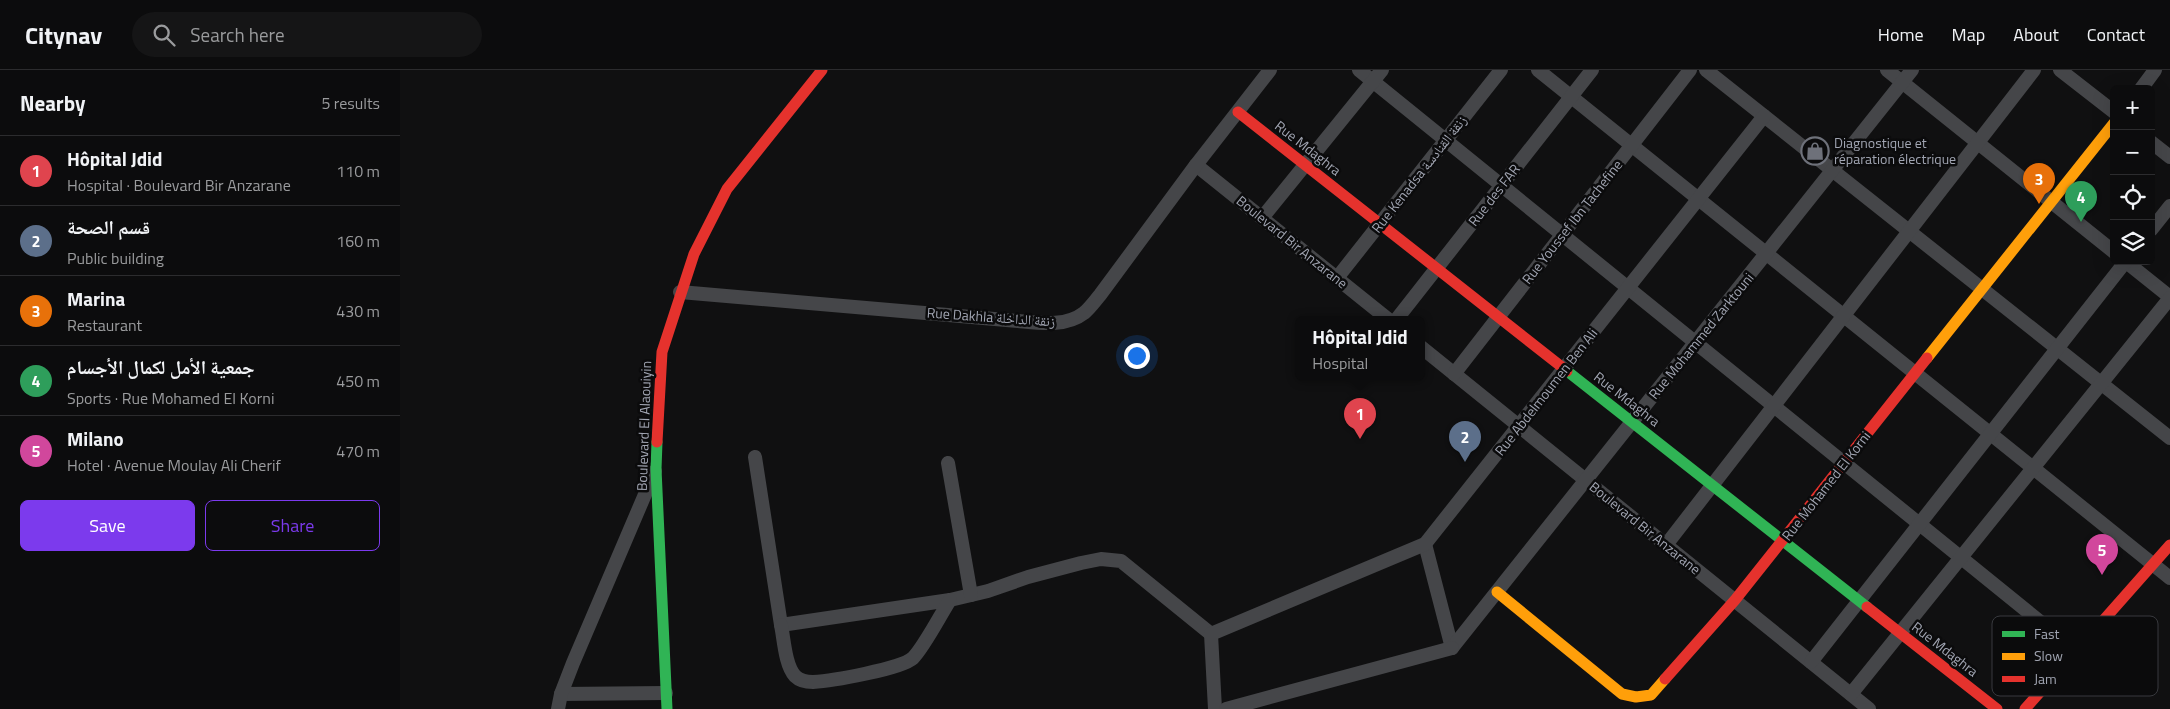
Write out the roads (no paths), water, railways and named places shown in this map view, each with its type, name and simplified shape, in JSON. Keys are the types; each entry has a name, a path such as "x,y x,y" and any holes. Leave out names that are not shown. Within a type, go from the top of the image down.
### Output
{"street":[{"name":"Boulevard El Alaouiyin","path":"667,709 656,469 659,380 662,352 680,292 694,254 727,189 822,70"},
{"name":"Rue Dakhla زنقة الداخلة","path":"680,292 1018,322 1068,322 1084,313 1100,295 1196,165 1270,70"},
{"path":"1359,70 2033,616"},
{"path":"1262,218 1382,70"},
{"name":"Rue Kenadsa زنقة القنادسة","path":"1337,278 1501,70"},
{"path":"1538,70 2170,578"},
{"name":"Rue des FAR","path":"1399,316 1592,70"},
{"name":"Rue Youssef Ibn Tachefine","path":"1454,374 1690,70"},
{"path":"1706,70 2170,438"},
{"path":"1887,70 2110,249"},
{"name":"Rue Mohammed Zarktouni","path":"1452,648 1912,70"},
{"path":"1666,545 2034,70"},
{"path":"2060,70 2110,109"},
{"path":"2143,85 2155,70"},
{"name":"Rue Mdaghra","path":"1238,112 1997,709"},
{"name":"Rue Abdelmoumen Ben Ali","path":"1211,634 1425,544 1764,116"},
{"name":"Rue Mohamed El Korni","path":"1497,592 1622,694 1636,698 1651,695 1735,600 2110,127"},
{"path":"2155,145 2170,157"},
{"name":"Boulevard Bir Anzarane","path":"1196,165 1384,316"},
{"path":"2155,225 2170,206"},
{"path":"1811,662 2123,265"},
{"path":"1851,694 2170,298 2131,265"},
{"name":"Boulevard Bir Anzarane","path":"1425,350 1869,709"},
{"path":"755,457 781,625 789,661 795,676 802,681 812,682 864,674 895,666 912,659 950,600"},
{"path":"948,463 971,595"},
{"path":"558,709 561,694 656,469"},
{"path":"1226,709 1452,648 1425,544"},
{"path":"2106,616 2170,545"},
{"path":"781,625 914,607 971,595 1081,563 1101,559 1120,561 1211,634 1215,709"},
{"path":"561,694 666,693"},
{"path":"2025,709 2036,696"}],"place":[{"name":"Diagnostique et réparation électrique","path":"1815,151"},
{"name":"Marina","path":"2039,204"},
{"name":"جمعية الأمل لكمال الأجسام","path":"2081,222"},
{"name":"Hôpital Jdid","path":"1360,439"},
{"name":"قسم الصحة","path":"1465,462"},
{"name":"Milano","path":"2102,575"}]}
